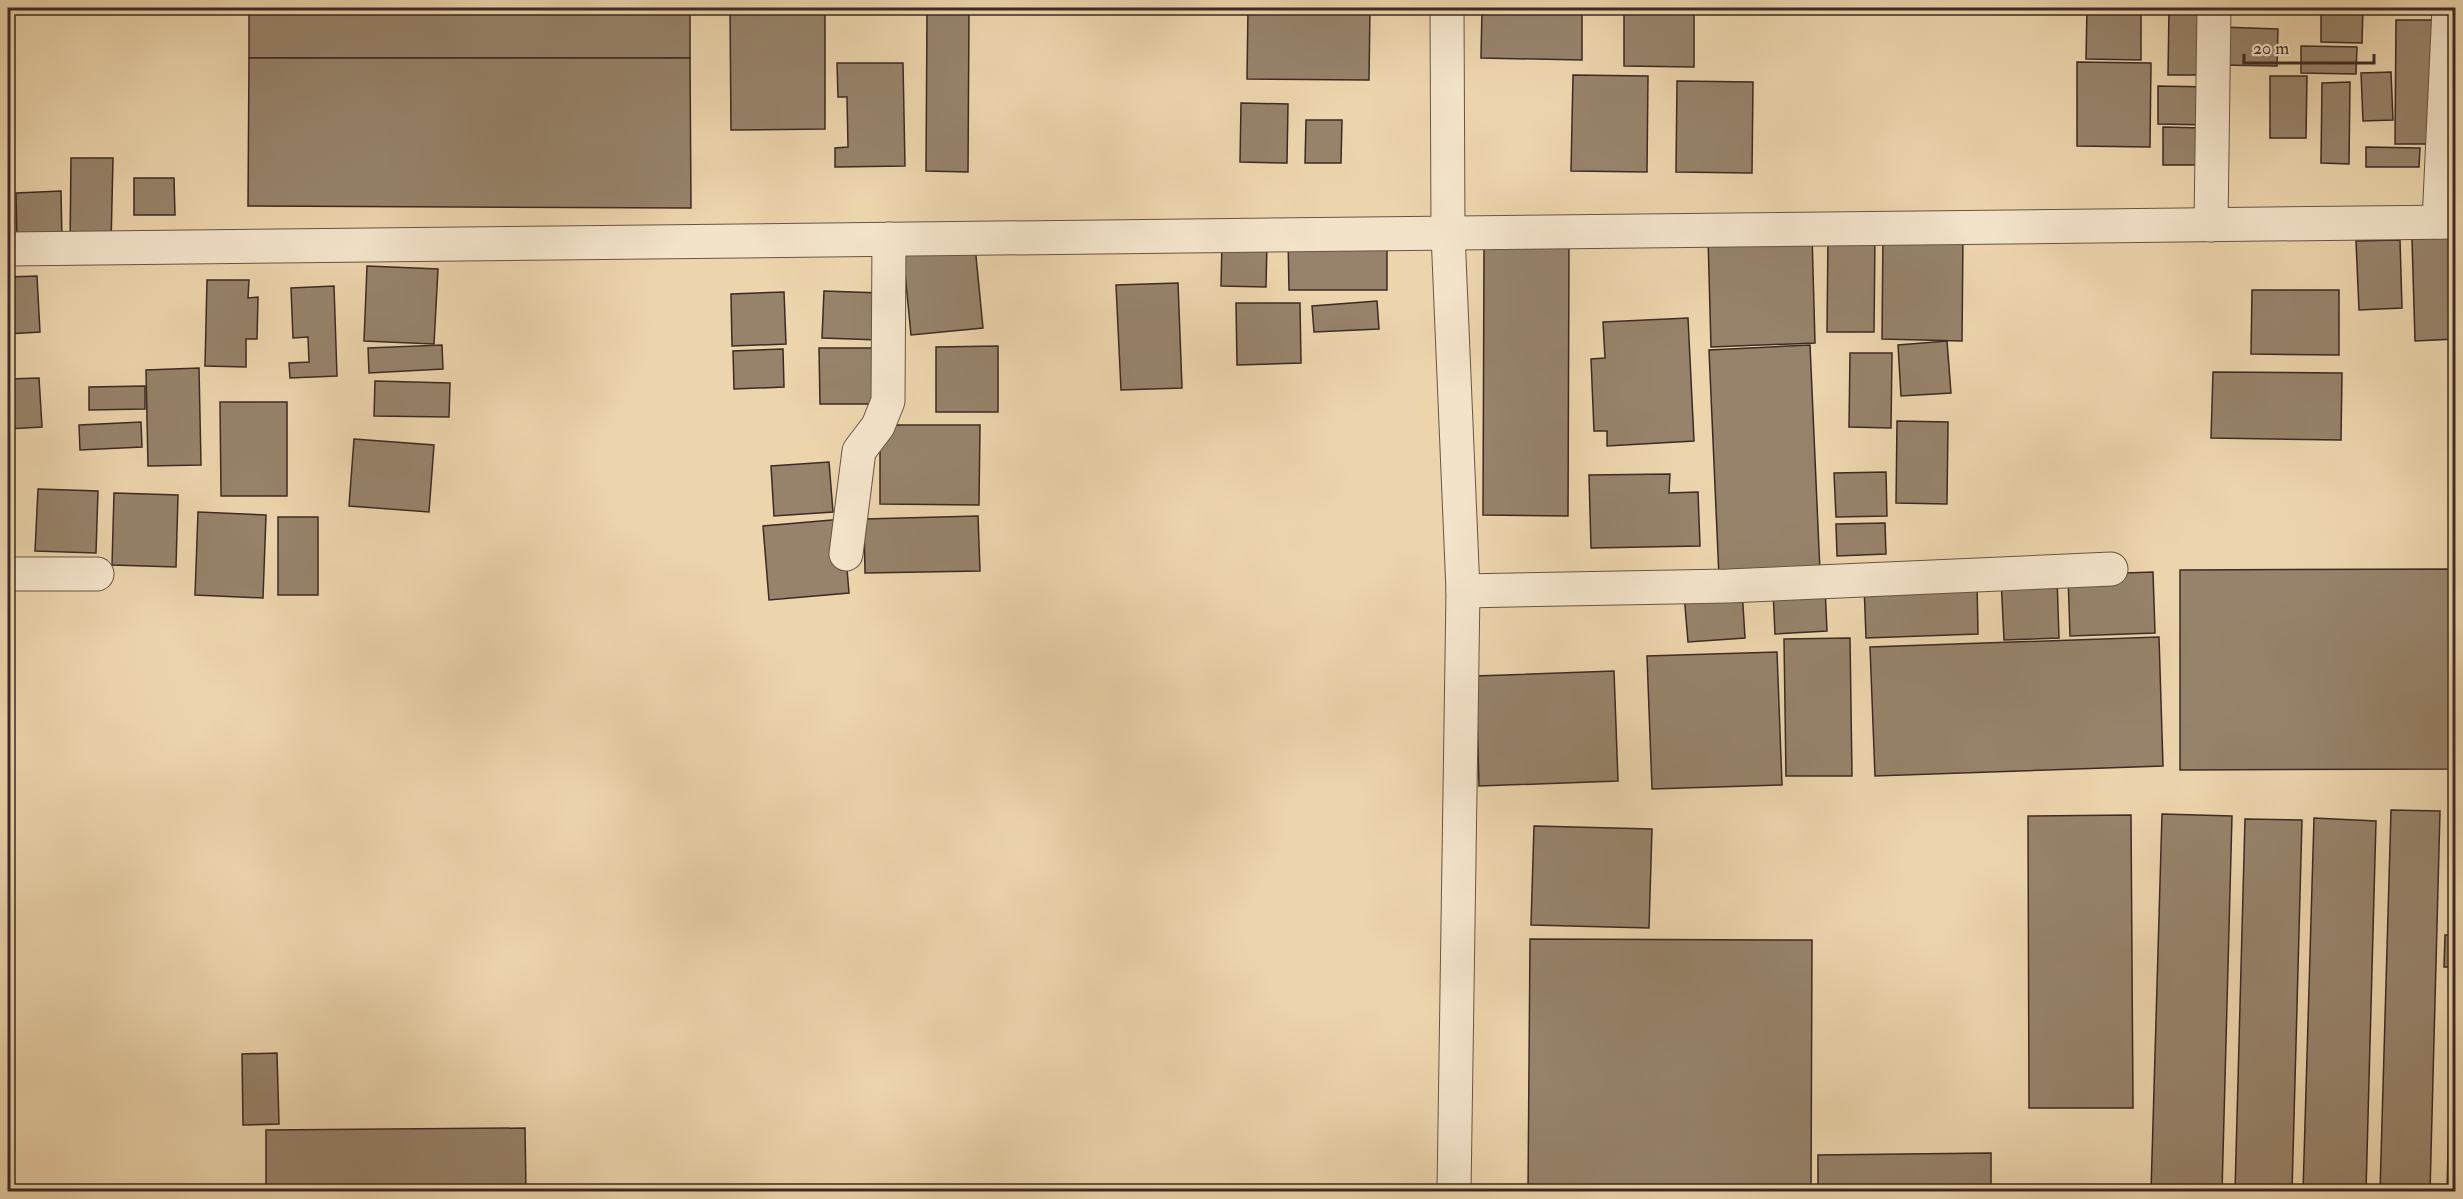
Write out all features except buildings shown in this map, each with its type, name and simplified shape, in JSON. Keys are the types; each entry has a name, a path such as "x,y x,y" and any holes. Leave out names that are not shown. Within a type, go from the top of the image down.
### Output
{"street":[{"path":"1447,8 1448,233 1462,591 1454,1191"},
{"path":"2211,225 2214,8"},
{"path":"8,249 2447,222 2449,8"},
{"path":"846,554 859,451 878,426 888,400 889,239"},
{"path":"1462,591 1728,586 2111,569"},
{"path":"8,574 97,574"}]}
